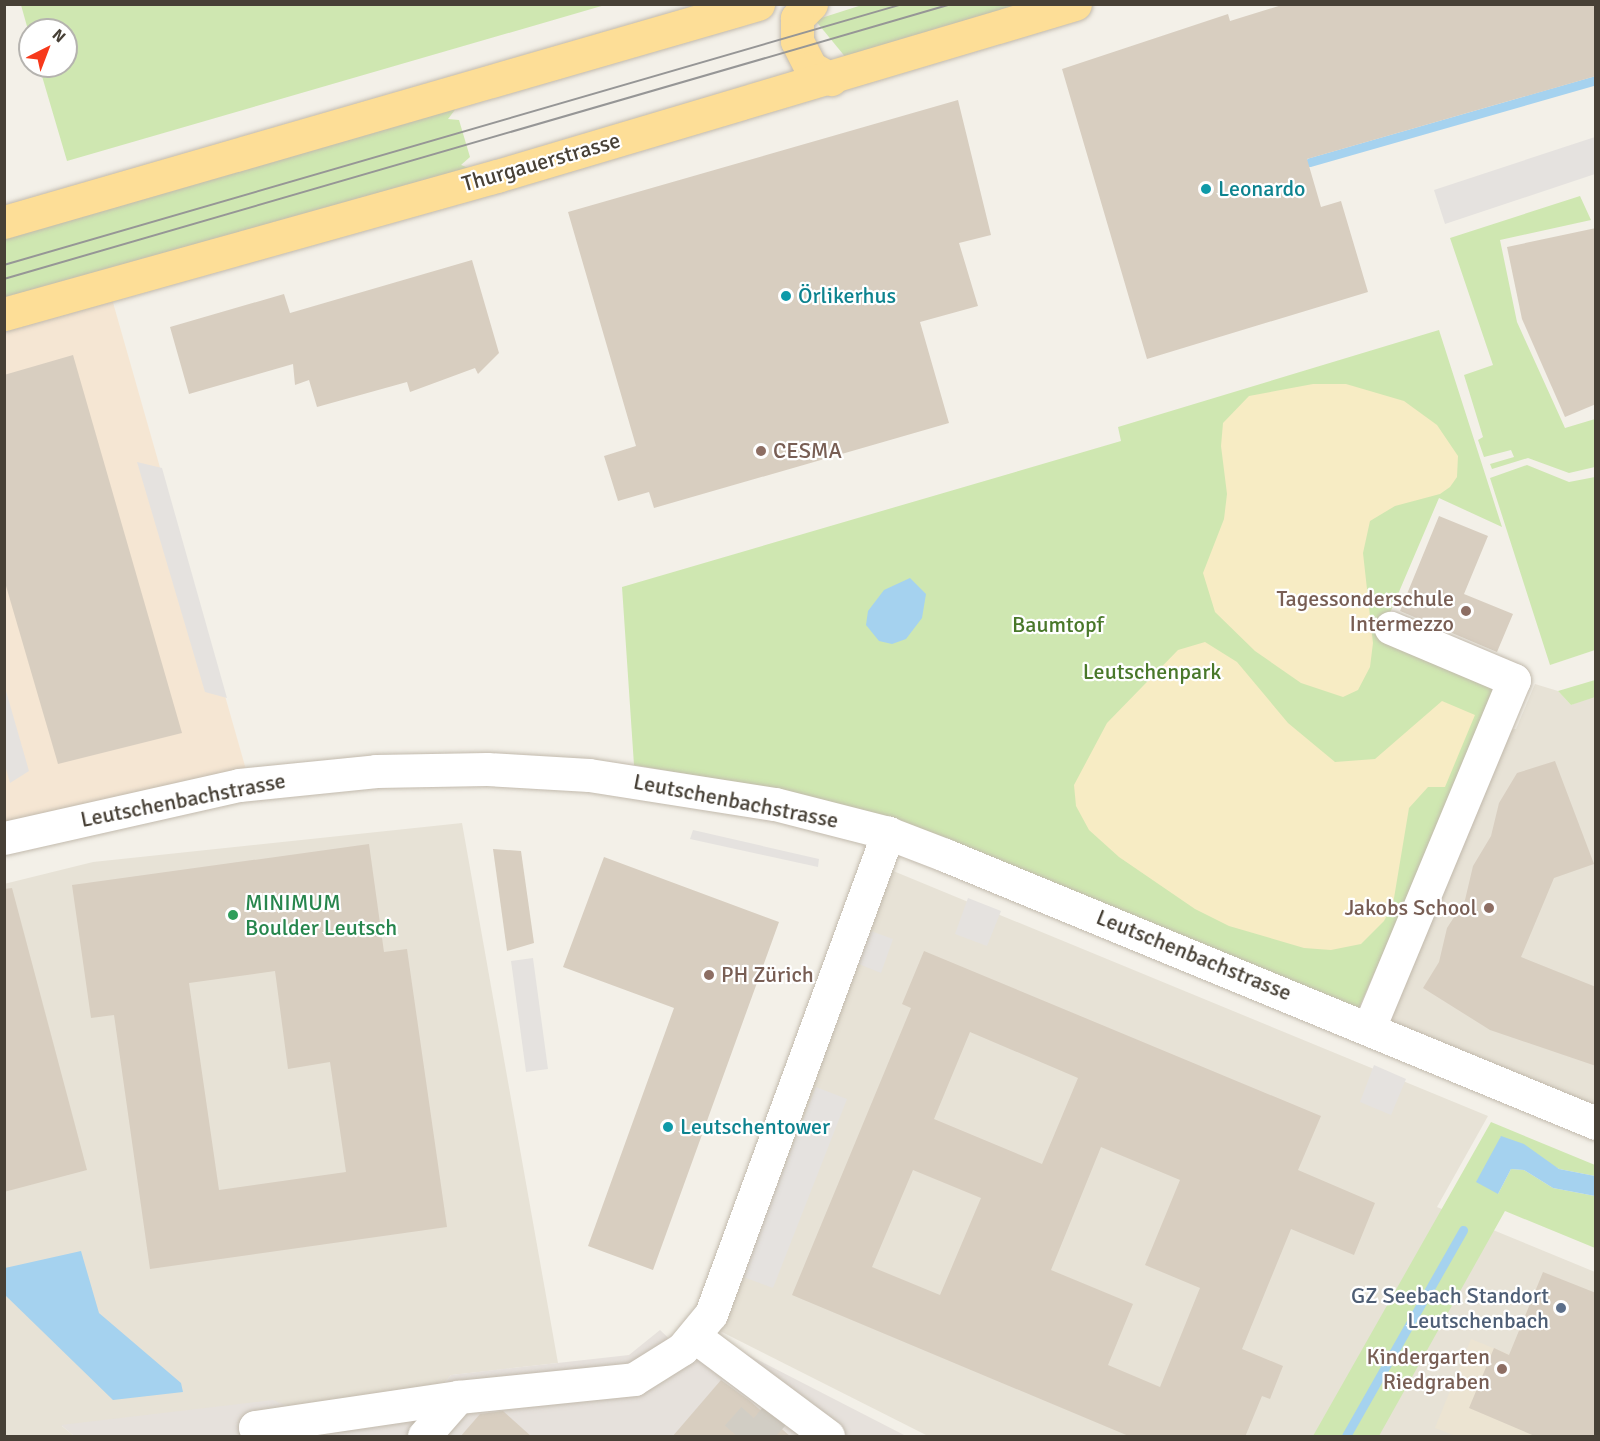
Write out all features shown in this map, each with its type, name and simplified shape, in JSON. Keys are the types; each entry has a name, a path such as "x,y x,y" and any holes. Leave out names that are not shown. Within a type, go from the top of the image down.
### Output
{"main road":[{"path":"4,222 758,4"},
{"path":"811,4 797,18 797,40 811,68 831,79"},
{"name":"Thurgauerstrasse","path":"4,314 831,79 1076,4"}],"street":[{"path":"1369,1028 1514,680 1391,628"},
{"name":"Leutschenbachstrasse","path":"4,838 239,785 376,771 487,769 653,783 775,804 888,833 1369,1028 1596,1123"},
{"path":"266,1437 255,1427 458,1397 634,1379 682,1349 711,1314 888,833"},
{"path":"693,1336 828,1437"},
{"path":"423,1437 458,1397"}],"shaded area":[{"path":"1595,137 1595,174 1445,224 1434,190"},
{"path":"112,299 247,773 5,825 5,330"},
{"path":"137,462 162,468 227,698 205,692"},
{"path":"4,684 29,771 10,783 5,765"},
{"path":"1535,684 1558,691 1571,705 1595,694 1595,1107 1377,1016 1501,730 1516,729"},
{"path":"462,823 558,1363 451,1375 441,1387 290,1407 62,1426 74,1436 5,1436 4,884 93,862"},
{"path":"693,830 819,859 818,867 690,839"},
{"path":"886,868 1488,1116 1437,1207 1595,1272 1595,1436 928,1436 714,1328"},
{"path":"968,898 1001,911 987,946 955,934"},
{"path":"868,930 893,939 881,973 856,963"},
{"path":"533,958 548,1069 526,1072 511,961"},
{"path":"1374,1065 1406,1079 1391,1115 1360,1102"},
{"path":"816,1087 847,1099 773,1288 741,1276"},
{"path":"660,1330 695,1363 717,1339 906,1436 74,1436 61,1425 273,1400 290,1407 441,1387 451,1375 629,1355"},
{"name":"Kindergarten Riedgraben","path":"1471,1339 1595,1390 1595,1436 1456,1436 1435,1428"}],"green space":[{"path":"21,4 605,5 67,161 43,78 78,78 78,18 25,18"},
{"path":"862,5 1020,5 847,59 815,20"},
{"path":"457,107 448,119 459,120 470,157 461,165 471,169 5,300 5,237"},
{"path":"1580,196 1591,220 1500,240 1517,322 1565,428 1595,419 1595,467 1569,473 1528,458 1492,469 1490,464 1514,457 1511,450 1484,457 1478,440 1483,437 1464,375 1493,365 1450,238"},
{"name":"Leutschenpark","path":"1439,330 1502,527 1439,498 1381,634 1501,686 1359,1008 935,835 785,791 634,765 622,587 1121,441 1118,427"},
{"path":"1527,465 1569,482 1595,477 1595,650 1550,665 1490,478"},
{"path":"1595,680 1595,697 1571,705 1558,691"},
{"path":"1491,1122 1595,1165 1595,1176 1559,1169 1500,1137 1498,1194 1511,1169 1524,1170 1553,1188 1595,1196 1595,1248 1505,1211 1379,1436 1313,1436"}],"sand":[{"path":"1313,384 1346,384 1404,401 1437,425 1458,456 1457,477 1450,487 1440,494 1395,506 1370,521 1363,553 1373,643 1370,667 1358,690 1343,697 1301,683 1255,651 1215,612 1203,573 1224,519 1227,494 1221,446 1223,423 1249,396"},
{"path":"1205,642 1237,662 1288,723 1335,762 1375,759 1442,701 1475,715 1445,787 1428,787 1409,808 1393,904 1384,921 1361,944 1331,950 1304,948 1229,926 1195,909 1119,857 1089,830 1076,806 1074,785 1107,723 1178,650"}],"water":[{"path":"910,578 926,594 922,618 906,639 892,644 879,641 866,625 868,611 884,590"},
{"path":"1501,1136 1524,1144 1559,1169 1595,1176 1595,1196 1553,1188 1524,1170 1511,1169 1498,1194 1476,1182"},
{"path":"81,1251 99,1313 181,1383 183,1392 113,1400 5,1295 5,1268"}],"building":[{"name":"Leonardo","path":"1285,4 1596,4 1596,76 1307,159 1321,207 1341,201 1368,292 1147,359 1062,69 1228,14 1230,21"},
{"name":"Örlikerhus","path":"958,100 991,235 959,243 978,306 920,322 949,423 654,508 649,492 618,501 604,456 636,446 568,212"},
{"path":"1596,228 1596,404 1565,417 1522,319 1507,247"},
{"path":"472,260 499,353 478,374 475,368 410,392 407,382 317,407 309,380 295,385 293,364 189,394 170,327 284,294 290,313"},
{"path":"73,355 182,733 58,764 4,579 4,375"},
{"path":"1439,516 1488,536 1464,594 1513,614 1497,652 1400,611"},
{"path":"1555,761 1594,864 1554,878 1521,957 1596,987 1596,1066 1490,1030 1423,988 1439,962 1447,928 1465,900 1473,866 1491,836 1499,803 1517,773"},
{"path":"369,844 384,952 407,949 447,1227 150,1269 114,1015 91,1018 72,885","holes":["275,971 288,1069 330,1062 346,1172 219,1190 189,983"]},
{"path":"493,849 521,851 534,943 507,951"},
{"name":"Leutschentower","path":"604,857 779,922 653,1270 588,1246 674,1008 563,967"},
{"path":"12,888 87,1170 4,1192 4,889"},
{"path":"924,951 1321,1116 1298,1170 1375,1203 1354,1255 1291,1229 1242,1349 1283,1366 1270,1399 1262,1396 1245,1437 1131,1437 792,1295 911,1008 902,1004","holes":["970,1032 1078,1078 1042,1164 934,1119","1101,1147 1180,1180 1145,1265 1200,1288 1160,1387 1108,1365 1133,1304 1051,1270","913,1170 981,1198 940,1295 872,1267"]},
{"path":"1543,1272 1596,1293 1596,1437 1537,1437 1469,1408 1494,1348 1509,1355"},
{"path":"721,1380 750,1401 791,1437 672,1437"},
{"path":"503,1411 532,1437 460,1437 480,1414"}],"waterway":[{"path":"1310,162 1596,80"},
{"path":"1346,1436 1463,1230"}],"tunnel":[{"path":"737,1436 754,1417 776,1436"}],"tram line":[{"path":"4,265 903,4"},
{"path":"4,279 952,4"}],"place":[{"name":"Leonardo","path":"1206,189"},
{"name":"Örlikerhus","path":"786,296"},
{"name":"CESMA","path":"761,451"},
{"name":"Tagessonderschule Intermezzo","path":"1466,611"},
{"name":"Jakobs School","path":"1489,908"},
{"name":"MINIMUM Boulder Leutsch","path":"233,915"},
{"name":"PH Zürich","path":"709,975"},
{"name":"Leutschentower","path":"668,1127"},
{"name":"GZ Seebach Standort Leutschenbach","path":"1561,1308"},
{"name":"Kindergarten Riedgraben","path":"1502,1369"}],"park label":[{"name":"Baumtopf","path":"1058,625"}]}
